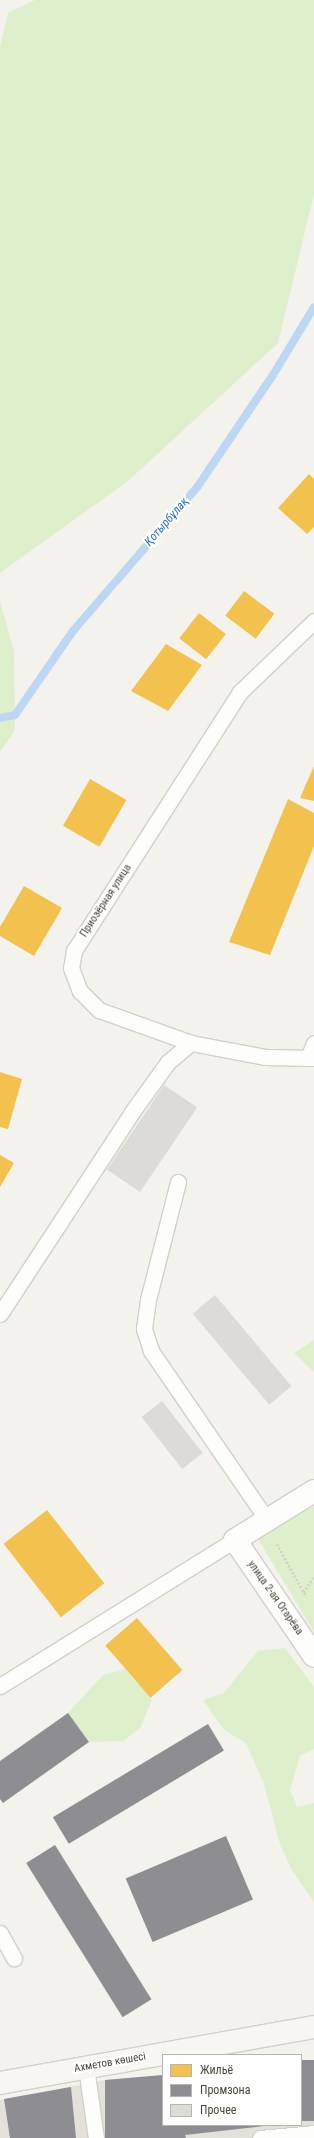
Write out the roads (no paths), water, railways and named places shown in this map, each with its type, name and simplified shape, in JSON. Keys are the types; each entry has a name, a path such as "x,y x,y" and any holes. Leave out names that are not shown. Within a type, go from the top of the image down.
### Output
{"main road":[{"name":"Ахметов көшесі","path":"0,2083 314,2027"}],"street":[{"path":"235,1540 314,1492"},
{"name":"улица 2-ая Огарёва","path":"235,1540 314,1656"}],"lane":[{"name":"Приозёрная улица","path":"311,1058 265,1057 191,1043 99,1010 80,991 71,968 74,951 240,692 314,621"},
{"path":"0,1314 132,1112 168,1062 191,1043"},
{"path":"311,1058 314,1043"},
{"path":"178,1182 148,1300 144,1329 152,1351 267,1520"},
{"path":"0,1686 235,1540"},
{"path":"0,1933 14,1958"},
{"path":"86,2067 96,2138"},
{"path":"260,2138 314,2133"}],"waterway":[{"name":"Қотырбұлақ","path":"0,718 15,715 73,631 198,486 273,375 314,307"}]}
